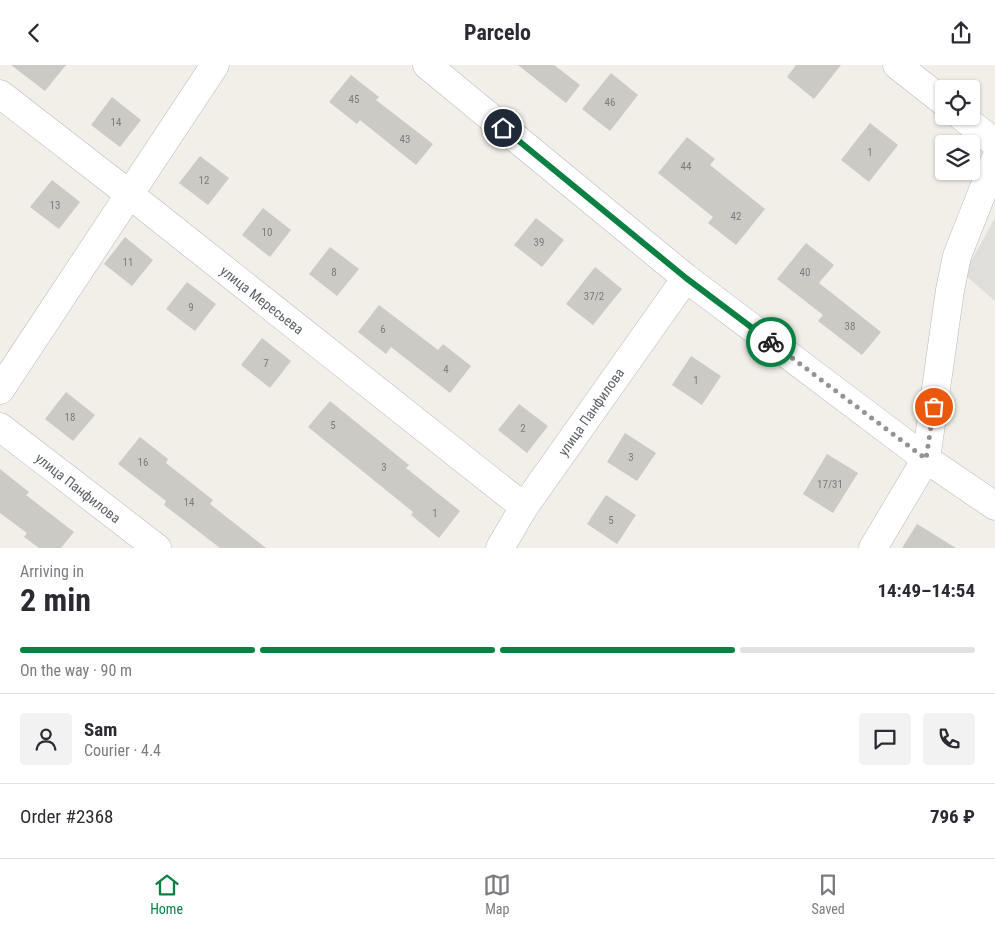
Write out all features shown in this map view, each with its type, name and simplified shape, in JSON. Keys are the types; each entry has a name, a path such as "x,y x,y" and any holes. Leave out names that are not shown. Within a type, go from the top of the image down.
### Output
{"street":[{"path":"0,390 215,65"},
{"path":"427,65 686,278 926,459 995,506"},
{"path":"897,65 935,95"},
{"name":"улица Мересьева","path":"0,94 524,507"},
{"path":"972,125 995,143"},
{"path":"873,548 926,459 950,290 957,257 995,160"},
{"name":"улица Панфилова","path":"500,548 524,507 686,278"},
{"name":"улица Панфилова","path":"0,427 157,548"}],"shaded area":[{"path":"995,218 995,301 964,274"}],"building":[{"path":"11,65 66,65 45,91"},
{"path":"518,65 554,65 580,85 566,103"},
{"path":"796,65 841,65 814,99 787,77"},
{"path":"611,73 638,95 610,131 582,109"},
{"path":"351,75 379,97 376,100 433,144 416,165 360,120 357,124 329,102"},
{"path":"112,97 141,120 120,147 91,125"},
{"path":"870,123 898,145 869,182 841,160"},
{"path":"687,137 715,159 710,165 765,209 736,245 708,223 713,217 658,173"},
{"path":"200,156 229,178 208,205 179,183"},
{"path":"52,180 80,202 59,229 30,207"},
{"path":"263,208 291,230 270,257 242,235"},
{"path":"536,218 564,240 542,267 514,245"},
{"path":"125,237 153,260 132,286 104,264"},
{"path":"806,243 834,265 819,283 881,332 862,355 818,321 823,315 777,279"},
{"path":"330,247 359,269 337,296 309,274"},
{"path":"595,267 622,289 593,325 566,304"},
{"path":"187,282 216,304 195,331 166,309"},
{"path":"379,305 438,350 443,344 471,366 450,393 391,347 386,354 358,332"},
{"path":"262,338 291,361 270,388 241,365"},
{"path":"691,356 721,376 702,405 672,385"},
{"path":"66,392 95,415 73,441 45,419"},
{"path":"330,401 409,465 406,468 460,511 439,538 411,515 413,512 308,427"},
{"path":"519,404 548,426 527,453 498,430"},
{"path":"625,433 656,453 637,481 607,462"},
{"path":"140,437 168,459 166,463 213,500 210,504 266,548 220,548 164,505 166,501 118,464"},
{"path":"827,454 858,473 833,513 803,494"},
{"path":"0,469 29,492 26,495 74,532 61,548 39,548 24,537 27,533 0,513"},
{"path":"606,495 636,515 617,544 587,524"},
{"path":"917,524 956,548 902,548"}],"way so far":[{"path":"771,342 926,459 934,407"}],"route":[{"path":"503,128 686,278 771,342"}]}
